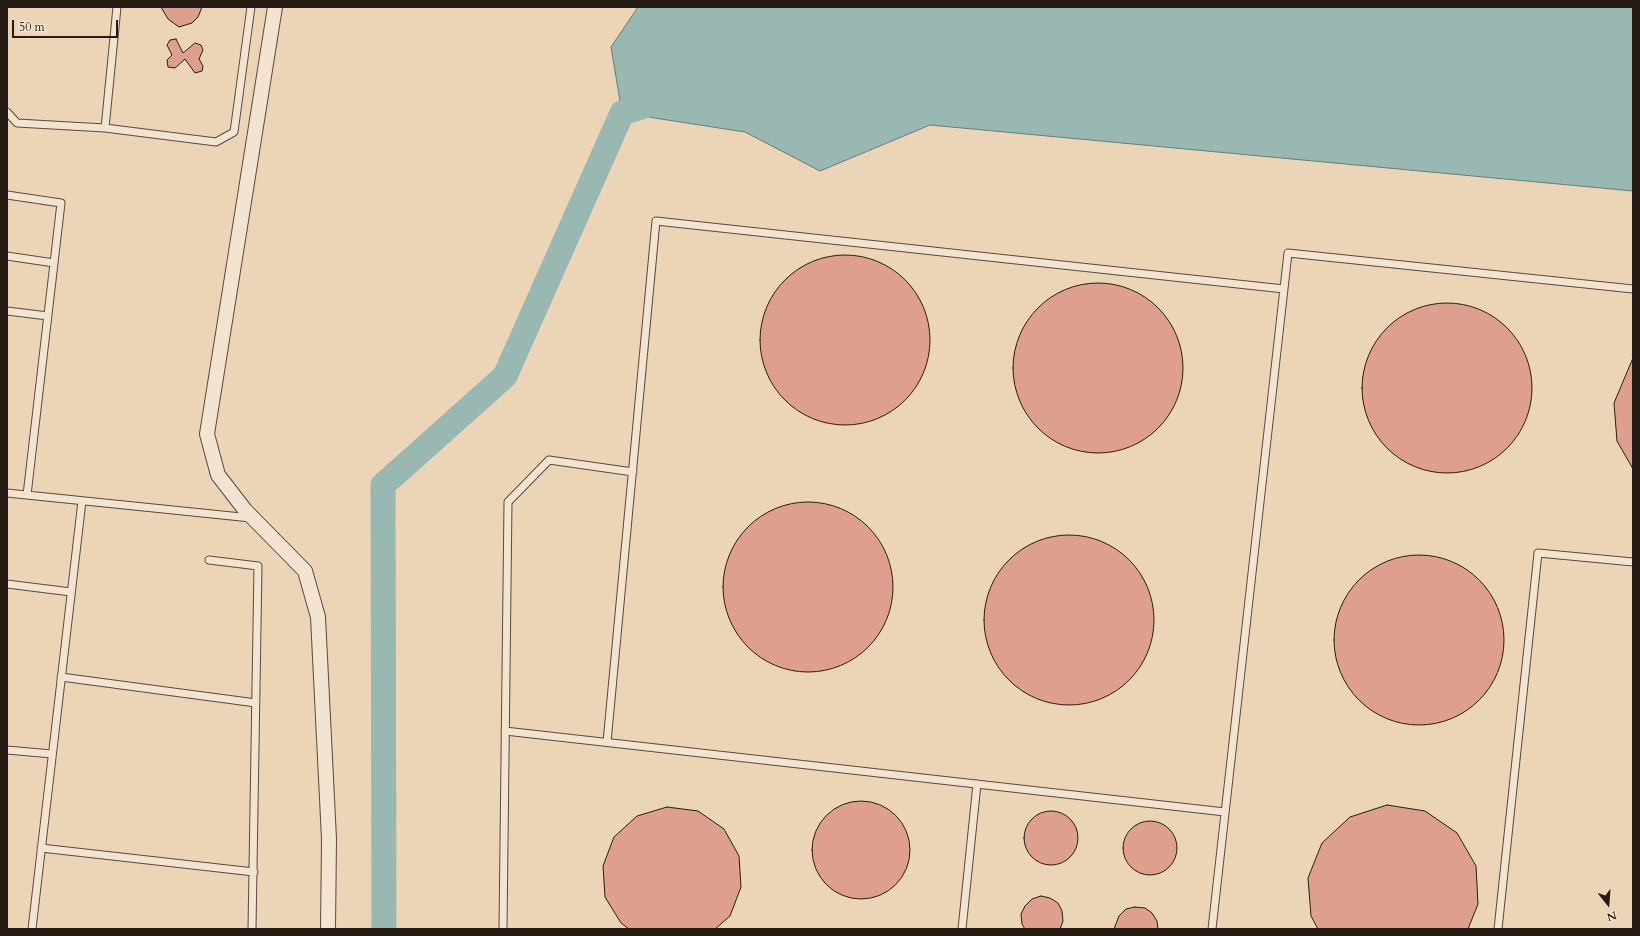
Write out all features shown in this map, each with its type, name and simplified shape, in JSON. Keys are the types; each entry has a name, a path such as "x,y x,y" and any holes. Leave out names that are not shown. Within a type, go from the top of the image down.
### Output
{"street":[{"path":"275,7 207,434 218,475 253,518 305,571 318,617 329,839 328,929"}],"lane":[{"path":"105,128 117,7"},
{"path":"7,112 17,123 105,128 216,142 234,132 250,7"},
{"path":"7,195 61,203 28,495"},
{"path":"607,742 656,221 1284,289"},
{"path":"1212,929 1288,253 1633,289"},
{"path":"7,256 54,263"},
{"path":"7,311 48,316"},
{"path":"503,929 508,502 549,460 633,472"},
{"path":"7,493 253,518"},
{"path":"32,929 82,501"},
{"path":"1498,929 1538,553 1633,562"},
{"path":"209,560 258,566 252,929"},
{"path":"7,584 71,592"},
{"path":"61,678 256,703"},
{"path":"505,731 1225,812"},
{"path":"7,750 52,754"},
{"path":"962,929 977,784"},
{"path":"41,848 254,872"}],"water":[{"path":"638,7 1633,7 1633,191 930,125 820,171 745,132 622,113 611,47"}],"building":[{"path":"161,7 202,7 198,17 192,23 179,27 168,19"},
{"path":"176,39 183,53 195,43 201,45 203,50 199,59 203,66 202,71 195,73 185,59 175,68 168,67 167,60 172,55 167,45 170,40"},
{"path":"845,255 870,259 885,265 905,280 920,300 928,323 930,340 926,365 920,380 905,400 885,415 862,423 845,425 820,421 805,415 785,400 770,380 762,357 760,340 764,315 770,300 785,280 805,265 828,257"},
{"path":"1098,283 1123,287 1138,293 1158,308 1173,328 1181,351 1183,368 1179,393 1173,408 1158,428 1138,443 1115,451 1098,453 1073,449 1058,443 1038,428 1023,408 1015,385 1013,368 1017,343 1023,328 1038,308 1058,293 1081,285"},
{"path":"1447,303 1472,307 1487,313 1507,328 1522,348 1530,371 1532,388 1528,413 1522,428 1507,448 1487,463 1464,471 1447,473 1422,469 1407,463 1387,448 1372,428 1364,405 1362,388 1366,363 1372,348 1387,328 1407,313 1430,305"},
{"path":"1633,358 1633,469 1617,441 1614,403"},
{"path":"808,502 833,506 848,512 868,527 883,547 891,570 893,587 889,612 883,627 868,647 848,662 825,670 808,672 783,668 768,662 748,647 733,627 725,604 723,587 727,562 733,547 748,527 768,512 791,504"},
{"path":"1069,535 1094,539 1109,545 1129,560 1144,580 1152,603 1154,620 1150,645 1144,660 1129,680 1109,695 1086,703 1069,705 1044,701 1029,695 1009,680 994,660 986,637 984,620 988,595 994,580 1009,560 1029,545 1052,537"},
{"path":"1419,555 1444,559 1459,565 1479,580 1494,600 1502,623 1504,640 1500,665 1494,680 1479,700 1459,715 1436,723 1419,725 1394,721 1379,715 1359,700 1344,680 1336,657 1334,640 1338,615 1344,600 1359,580 1379,565 1402,557"},
{"path":"861,801 880,805 896,815 906,831 910,850 906,869 896,885 880,895 861,899 842,895 826,885 816,869 812,850 816,831 826,815 842,805"},
{"path":"1387,805 1425,811 1457,833 1476,866 1478,904 1468,929 1318,929 1311,916 1308,878 1322,843 1350,817"},
{"path":"667,807 698,811 724,829 739,856 741,887 730,916 715,929 629,929 621,923 605,897 603,866 614,837 637,816"},
{"path":"1046,811 1056,811 1070,819 1076,828 1078,838 1076,848 1070,857 1056,865 1046,865 1036,860 1029,853 1024,843 1024,833 1029,823 1036,816"},
{"path":"1145,821 1155,821 1169,829 1175,838 1177,848 1175,858 1169,867 1155,875 1145,875 1135,870 1128,863 1123,853 1123,843 1128,833 1135,826"},
{"path":"1041,896 1050,898 1058,903 1062,911 1063,921 1060,929 1025,929 1022,924 1021,914 1025,906 1032,899"},
{"path":"1135,907 1145,908 1152,913 1157,921 1158,929 1114,929 1119,916 1126,909"}],"waterway":[{"path":"384,929 383,485 505,376 622,113 654,103"}]}
